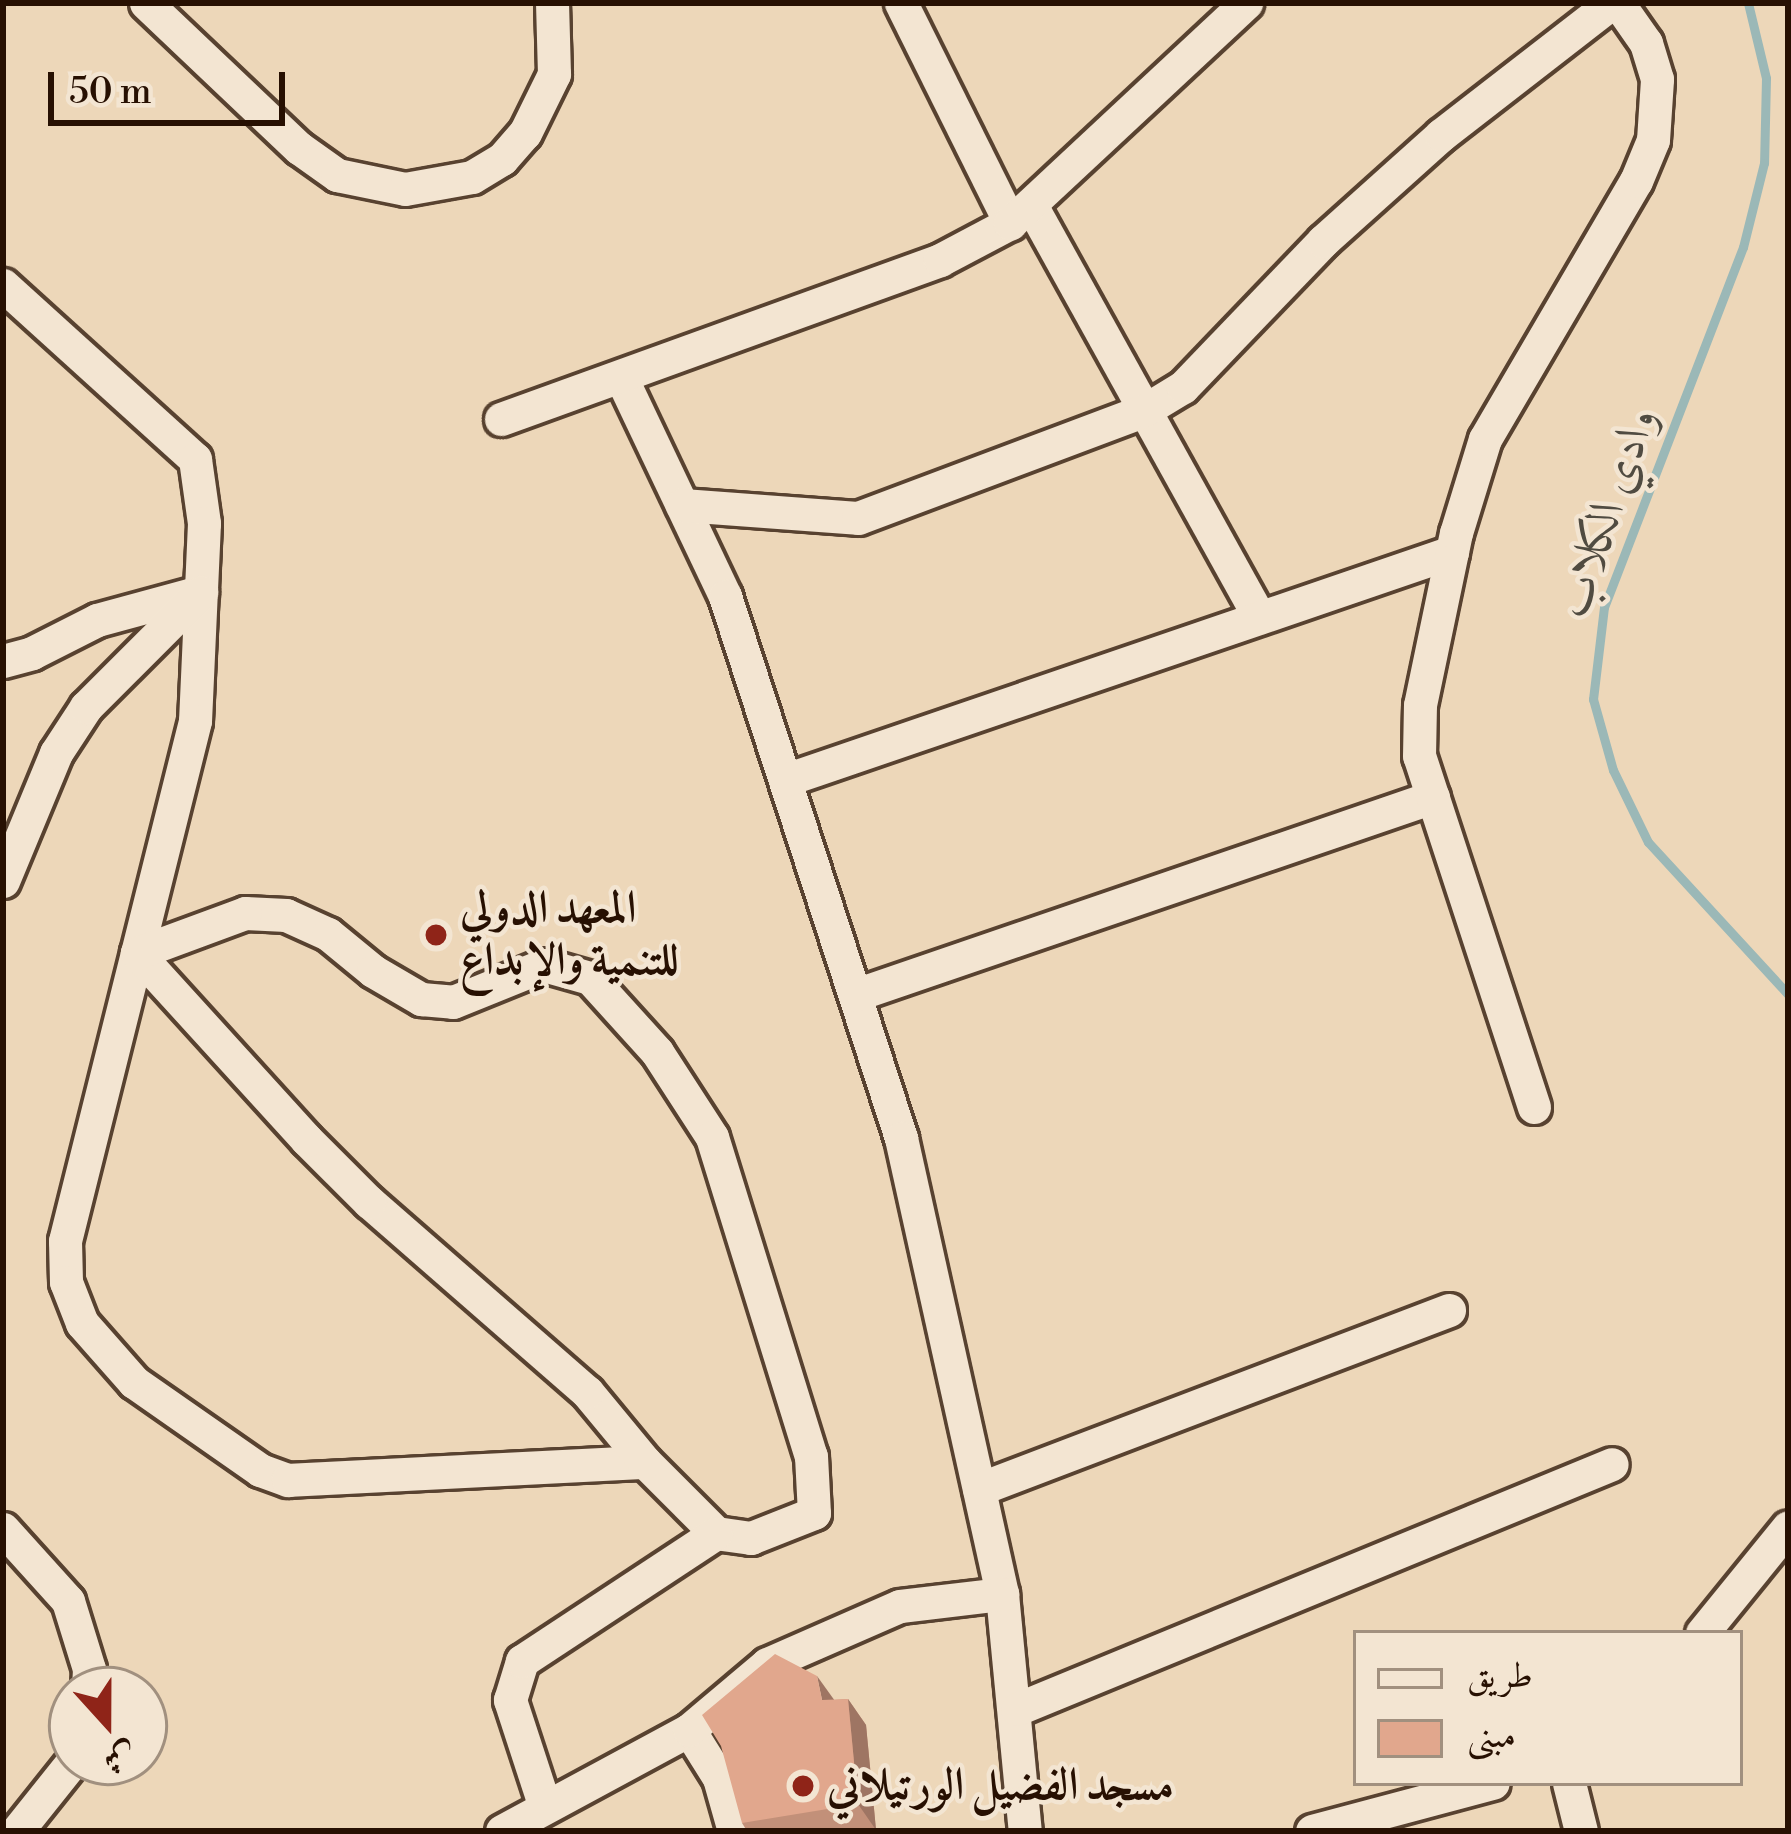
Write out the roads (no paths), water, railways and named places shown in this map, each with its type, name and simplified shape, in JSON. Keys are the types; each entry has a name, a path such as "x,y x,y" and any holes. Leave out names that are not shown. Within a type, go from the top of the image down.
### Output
{"street":[{"path":"146,3 337,175 405,189 472,177 502,159 525,133 554,74 552,3"},
{"path":"901,3 1021,215 1144,410 1259,617"},
{"path":"501,419 940,260 1021,215 1246,3"},
{"path":"682,506 858,518 1144,410 1183,387 1323,241 1441,135 1614,3 1646,43 1657,79 1652,140 1636,182 1484,440 1452,552 1420,705 1419,756 1534,1107"},
{"path":"3,285 195,458 204,523 195,721 64,1240 66,1282 82,1323 134,1382 260,1470 288,1480 645,1462"},
{"path":"621,377 725,596 901,1138 1002,1594 1017,1709 1025,1831"},
{"path":"785,780 1452,552"},
{"path":"3,661 32,653 97,620 201,592"},
{"path":"3,881 56,753 86,707 201,592"},
{"path":"855,995 1432,797"},
{"path":"244,913 286,915 328,934 373,971 421,999 453,1002 544,964 590,978 657,1052 712,1137 811,1456 814,1513 751,1538 716,1533 536,1342 369,1202 307,1140 137,953 244,913"},
{"path":"979,1489 1449,1310"},
{"path":"1017,1709 1612,1464"},
{"path":"1704,1630 1788,1527"},
{"path":"3,1529 68,1601 88,1666"},
{"path":"545,1808 510,1700 522,1661 716,1533"},
{"path":"502,1831 689,1730 767,1664 900,1606 1002,1594"},
{"path":"689,1730 719,1778 734,1831"},
{"path":"17,1831 53,1786"},
{"path":"1312,1831 1481,1786"},
{"path":"1570,1786 1582,1831"}],"waterway":[{"name":"وادي الكلاب","path":"1748,3 1766,78 1764,163 1743,247 1604,607 1593,699 1613,770 1648,842 1788,994"}],"place":[{"name":"المعهد الدولي للتنمية والإبداع","path":"436,935"},
{"name":"مسجد الفضيل الورتيلاني","path":"803,1786"}]}
